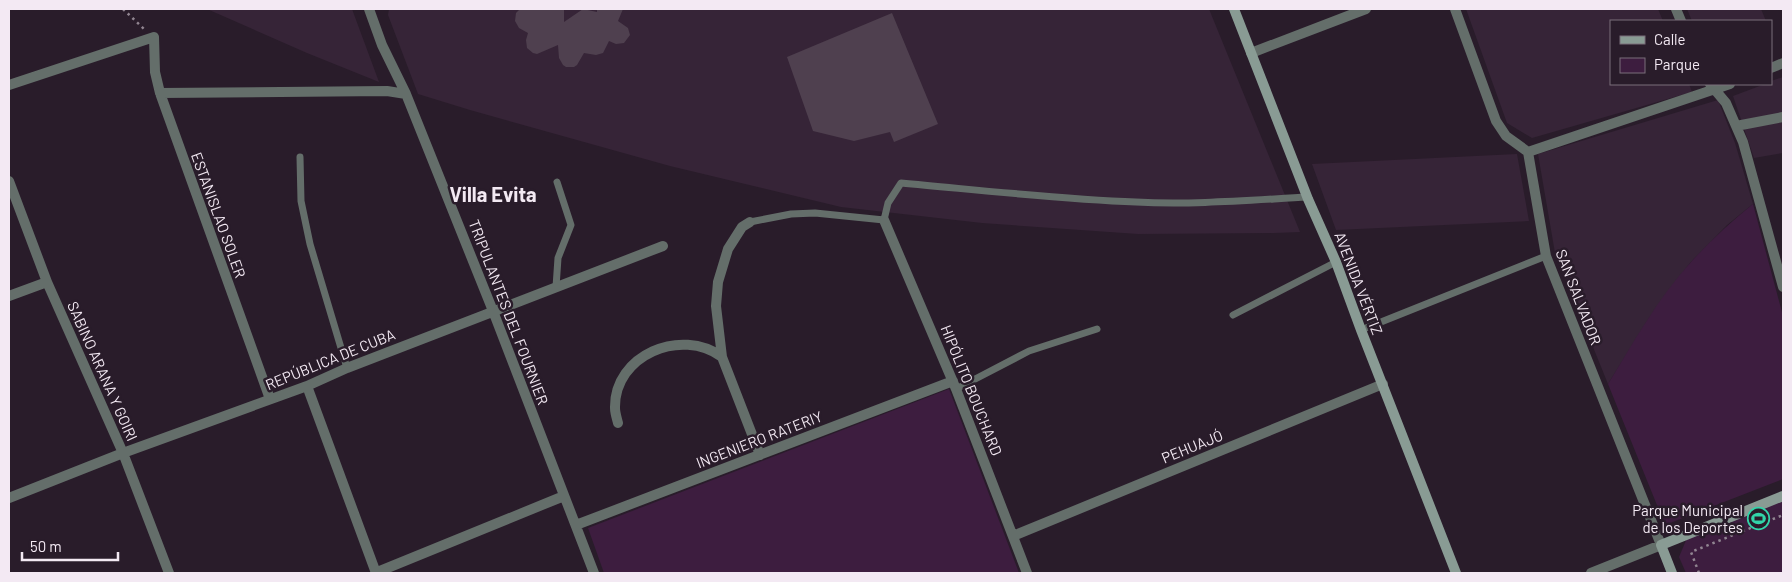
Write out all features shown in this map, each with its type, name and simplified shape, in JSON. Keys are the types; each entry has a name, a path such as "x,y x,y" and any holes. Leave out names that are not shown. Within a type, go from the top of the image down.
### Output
{"street":[{"name":"TRIPULANTES DEL FOURNIER","path":"369,9 382,45 406,94 493,311 594,573"},
{"name":"AVENIDA VÉRTIZ","path":"1234,9 1308,197 1336,262 1455,572"},
{"path":"1251,53 1366,9"},
{"path":"1455,9 1496,121 1506,136 1528,152 1713,87 1726,103 1743,142 1783,287"},
{"path":"9,85 154,38"},
{"name":"ESTANISLAO SOLER","path":"154,38 155,72 160,92 270,399"},
{"path":"160,92 387,91 406,94"},
{"path":"1736,126 1783,117"},
{"name":"SAN SALVADOR","path":"1528,152 1546,256 1672,573"},
{"name":"SABINO ARANA Y GOIRI","path":"10,185 47,282 123,453 169,573"},
{"name":"HIPÓLITO BOUCHARD","path":"884,220 955,385 1028,573"},
{"path":"750,222 742,227 728,248 718,282 716,306 722,357 760,455"},
{"name":"REPÚBLICA DE CUBA","path":"9,498 123,453 307,386 347,368 663,246"},
{"path":"9,296 47,282"},
{"path":"618,423 615,409 619,385 633,364 654,350 670,346 698,346 711,349 722,357"},
{"name":"PEHUAJÓ","path":"1013,536 1383,384"},
{"name":"INGENIERO RATERIY","path":"576,525 760,455 955,385"},
{"path":"307,386 376,573 564,496"},
{"path":"1591,573 1783,496"}],"lane":[{"path":"300,157 301,201 310,244 347,368"},
{"path":"556,287 558,258 571,225 557,182"},
{"path":"750,222 791,214 814,213 884,220 888,203 901,183 1065,198 1138,202 1230,202 1308,197"},
{"path":"1361,330 1546,256"},
{"path":"1233,314 1336,262"},
{"path":"955,385 1029,351 1097,329"}],"path":[{"path":"123,9 154,38"},
{"path":"1699,573 1691,552 1783,515"}],"shaded area":[{"path":"207,9 352,9 379,82 307,53"},
{"path":"389,9 1209,9 1300,232 1138,234 982,223 841,207 670,166 418,94 388,15"},
{"path":"1466,9 1658,9 1663,20 1610,20 1610,85 1689,85 1692,92 1532,138 1507,123"},
{"path":"1687,9 1761,9 1766,20 1692,20"},
{"path":"1783,77 1783,153 1754,158 1733,96 1762,85 1772,85 1772,81"},
{"path":"1718,100 1735,143 1753,204 1727,225 1690,263 1649,318 1608,384 1555,253 1538,154"},
{"path":"1517,154 1529,221 1336,230 1312,164"}],"green space":[{"path":"1753,204 1783,316 1783,479 1666,523 1663,520 1608,384 1646,321 1679,276 1713,239"},
{"path":"949,389 1019,573 604,573 588,528"},
{"name":"Parque Municipal de los Deportes","path":"1783,500 1783,573 1686,573 1679,557 1687,538"}],"building":[{"path":"520,9 564,9 564,22 583,9 597,12 597,9 623,9 618,21 628,28 630,35 624,43 616,44 609,41 603,53 596,55 584,53 577,65 566,67 559,58 558,45 537,54 527,48 526,40 528,33 519,28 515,21 516,13"},
{"path":"892,13 938,124 894,142 890,132 854,141 813,131 787,57"}],"place":[{"name":"Parque Municipal de los Deportes","path":"1759,519"}],"district":[{"name":"Villa Evita","path":"493,194"}]}
